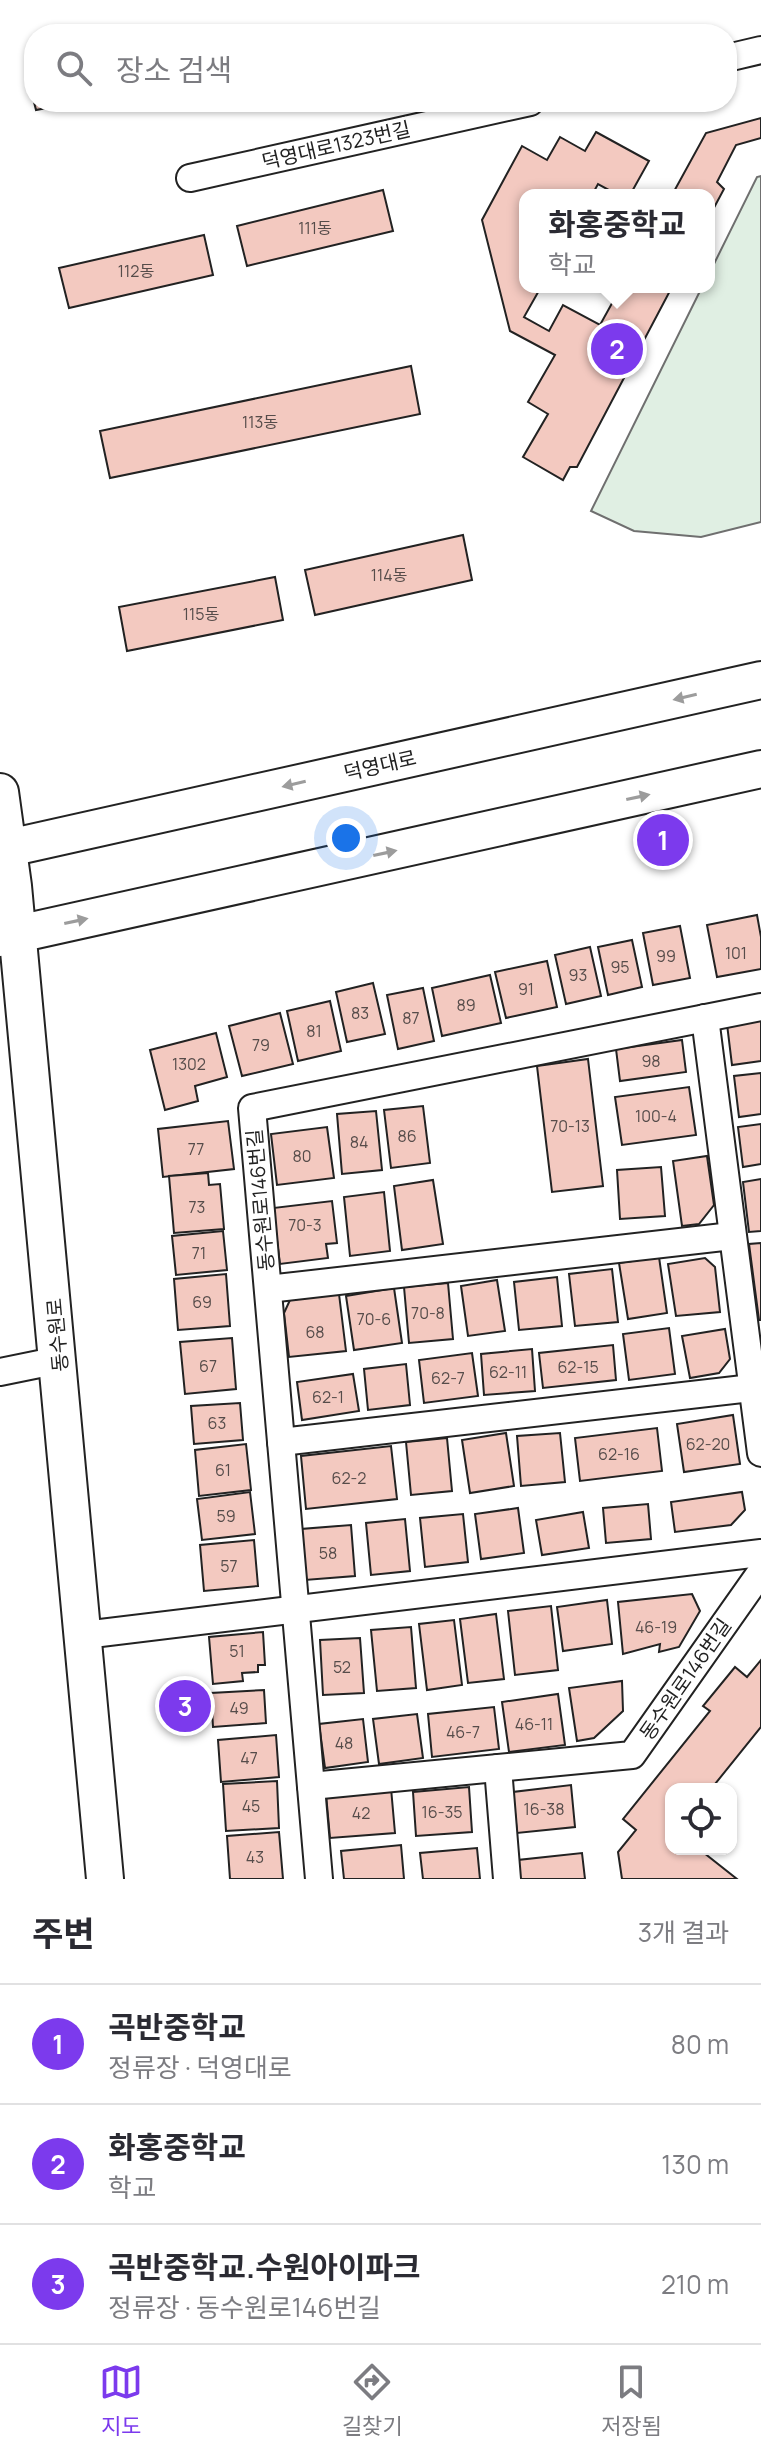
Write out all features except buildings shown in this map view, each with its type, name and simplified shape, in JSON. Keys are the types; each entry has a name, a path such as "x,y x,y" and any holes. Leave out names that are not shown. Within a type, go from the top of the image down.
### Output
{"main road":[{"name":"덕영대로","path":"5,849 761,680"},
{"path":"9,936 761,769"},
{"name":"동수원로","path":"0,792 9,936 59,1360 105,1879"}],"street":[{"path":"737,56 761,50"},
{"name":"덕영대로1323번길","path":"190,178 485,112"},
{"name":"동수원로146번길","path":"319,1879 252,1108 761,1007"},
{"path":"705,1018 732,1236 756,1387 761,1453"},
{"path":"268,1289 732,1236"},
{"path":"0,1372 59,1360"},
{"path":"281,1442 756,1387"},
{"path":"84,1635 761,1553"},
{"name":"동수원로146번길","path":"311,1786 632,1755 761,1572"},
{"path":"498,1768 507,1879"}],"green space":[{"path":"761,176 761,522 701,537 634,531 591,511 699,293 715,293 715,262 757,177"}],"place":[{"name":"화홍중학교","path":"617,349"},
{"name":"곡반중학교","path":"663,840"},
{"name":"곡반중학교.수원아이파크","path":"185,1706"}]}
